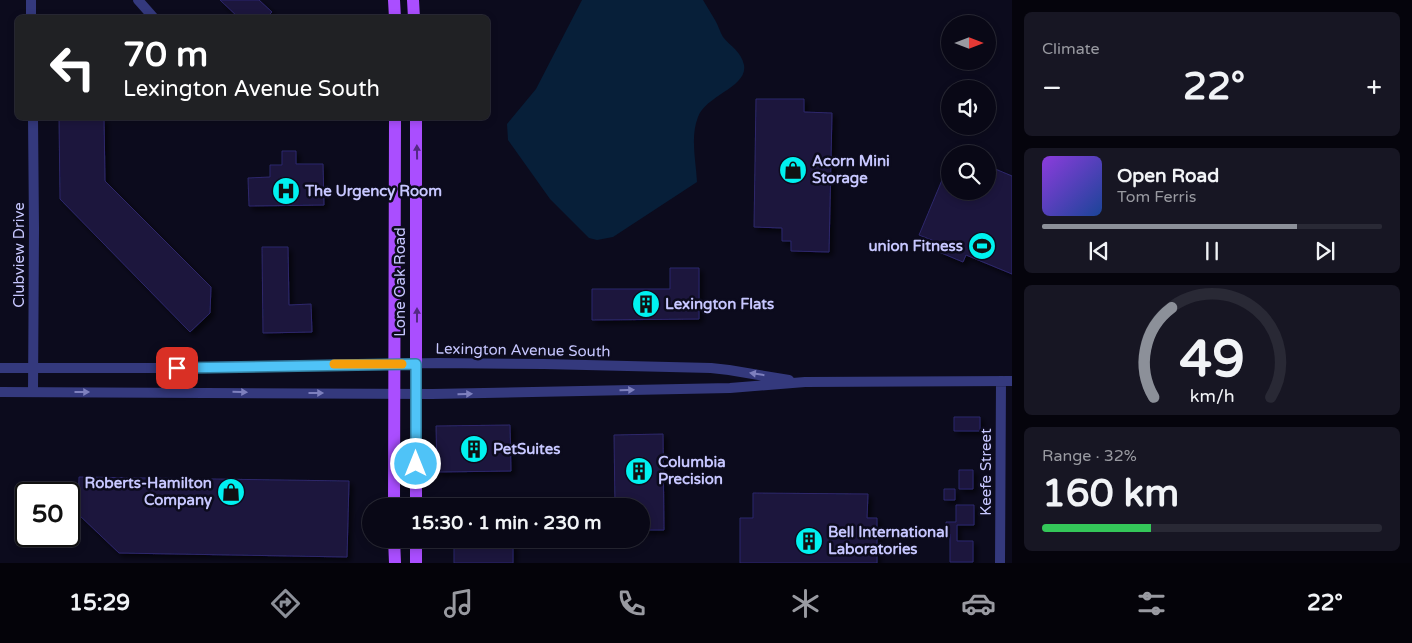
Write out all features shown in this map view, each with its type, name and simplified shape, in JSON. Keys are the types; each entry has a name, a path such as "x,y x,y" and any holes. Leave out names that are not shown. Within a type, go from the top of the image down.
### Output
{"main road":[{"path":"394,0 395,15"},
{"path":"413,0 414,15"},
{"name":"Lone Oak Road","path":"394,498 395,120"},
{"name":"Lone Oak Road","path":"416,120 416,498"},
{"path":"394,548 394,563"},
{"path":"416,548 416,563"}],"street":[{"path":"31,0 31,15"},
{"path":"138,0 151,15"},
{"name":"Clubview Drive","path":"32,120 34,229 33,392"},
{"name":"Lexington Avenue South","path":"0,368 544,364 711,368 805,382"},
{"name":"Lexington Avenue South","path":"0,392 416,394 730,388 805,382 1007,381"},
{"name":"Keefe Street","path":"1000,563 1007,381"}],"water":[{"path":"582,0 703,0 723,37 738,53 744,65 744,73 740,79 702,109 698,117 694,133 697,182 613,237 597,240 589,238 550,199 508,140 507,124 536,89"}],"building":[{"path":"220,0 259,0 272,12 269,15 236,15"},
{"name":"Acorn Mini Storage","path":"756,99 804,99 804,112 832,113 829,252 791,251 791,241 782,241 782,228 754,227"},
{"path":"59,120 104,120 105,181 211,287 210,313 190,332 60,199"},
{"name":"The Urgency Room","path":"282,151 296,151 296,164 323,164 324,205 249,206 248,178 270,177 270,165 282,165"},
{"path":"996,169 1012,176 1012,274 966,255 963,262 939,252 942,244 919,235 941,182 941,200 996,200"},
{"path":"262,247 288,247 289,305 311,304 312,332 263,333"},
{"name":"Lexington Flats","path":"670,268 699,268 699,319 592,320 592,289 670,289"},
{"path":"954,417 980,417 980,431 954,431"},
{"name":"PetSuites","path":"510,425 511,471 437,472 436,426"},
{"name":"Columbia Precision","path":"663,434 664,530 650,530 650,498 615,498 614,435"},
{"path":"959,470 973,470 973,489 959,489"},
{"path":"79,477 349,481 347,557 119,553 80,516"},
{"path":"944,489 955,489 955,500 944,500"},
{"name":"Bell International Laboratories","path":"753,493 868,494 867,518 877,518 877,563 740,563 740,518 753,518"},
{"path":"956,505 974,505 974,525 957,525 957,541 973,541 973,562 950,562 950,534 946,534 946,522 956,522"},
{"path":"454,548 513,548 513,563 454,563"}],"slow traffic":[{"path":"334,364 402,364"}],"place":[{"name":"Acorn Mini Storage","path":"793,170"},
{"name":"The Urgency Room","path":"286,191"},
{"name":"union Fitness","path":"982,246"},
{"name":"Lexington Flats","path":"646,304"},
{"name":"PetSuites","path":"474,449"},
{"name":"Columbia Precision","path":"639,471"},
{"name":"Roberts-Hamilton Company","path":"231,492"},
{"name":"Bell International Laboratories","path":"809,541"}],"route":[{"path":"177,368 416,364 416,464"}]}
